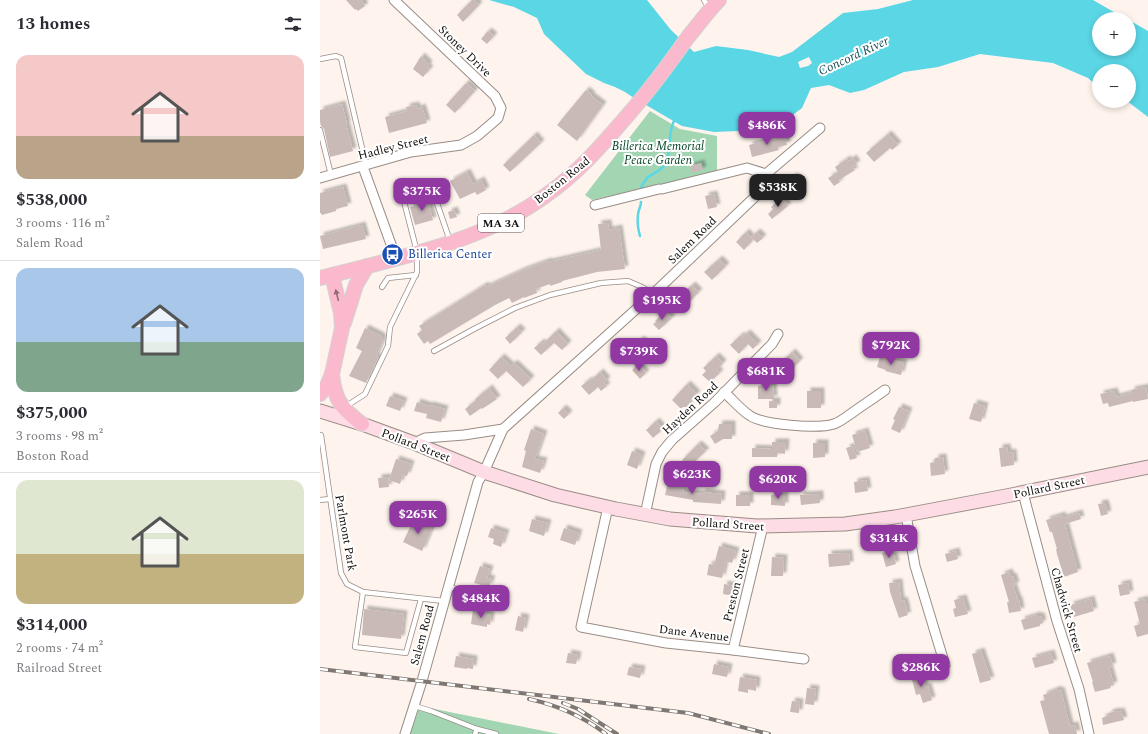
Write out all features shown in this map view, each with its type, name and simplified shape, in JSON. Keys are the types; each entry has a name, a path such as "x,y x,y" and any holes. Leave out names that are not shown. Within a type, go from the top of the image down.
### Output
{"main road":[{"name":"Boston Road","path":"326,277 450,243 487,230 545,196 564,182 590,158 629,115 690,36 711,3"},
{"path":"320,394 327,386 332,374 342,328 356,285 367,266"},
{"path":"326,277 341,313 342,328"},
{"path":"332,374 334,389 340,403 343,408 362,424"},
{"name":"Pollard Street","path":"320,411 362,424 414,443 484,472 554,495 670,519 763,526 845,524 906,515 1148,467"}],"street":[{"name":"Stoney Drive","path":"394,0 495,96 501,108 498,118 490,125"},
{"name":"Hadley Street","path":"320,178 411,152 461,145 477,136 490,125"},
{"name":"Salem Road","path":"405,734 415,706 478,482 503,429 653,294 760,192 766,174 820,128"},
{"path":"365,166 396,258"},
{"path":"595,205 747,168 766,174"},
{"name":"Hayden Road","path":"645,515 656,464 662,452 672,440 715,402 772,344 778,334"},
{"path":"724,392 750,416 777,424 816,426 833,424 842,420 885,390"},
{"path":"414,443 424,438 464,435 503,429"},
{"name":"Chadwick Street","path":"1023,493 1057,621 1079,689 1089,734"},
{"name":"Dane Avenue","path":"608,507 581,627 666,643 733,650 804,660"},
{"path":"906,515 915,566 945,664"},
{"name":"Preston Street","path":"733,650 763,526"}],"lane":[{"path":"320,59 336,56 341,58 365,166"},
{"path":"320,130 331,175"},
{"path":"343,408 365,394 388,346 390,327 417,272 417,252 401,190 430,183 450,243"},
{"path":"382,287 388,278 416,275"},
{"path":"434,351 508,312 550,295 601,283 628,282 642,287 653,294"},
{"name":"Parlmont Park","path":"320,435 341,573 347,584 363,592 444,601"},
{"path":"320,500 330,499"},
{"path":"448,587 506,601"},
{"path":"363,592 355,647 406,653 421,598"},
{"path":"415,706 496,734"},
{"path":"475,734 476,728"}],"green space":[{"name":"Billerica Memorial Peace Garden","path":"650,111 680,129 717,136 717,172 592,200 585,195"},
{"path":"420,706 559,734 410,734"}],"water":[{"name":"Concord River","path":"489,0 647,0 671,30 694,52 716,46 748,50 779,57 792,52 843,13 878,9 913,0 1093,0 1114,12 1092,12 1092,56 1136,56 1136,24 1148,31 1148,117 1136,108 1136,64 1092,64 1092,82 1088,78 1053,63 980,54 938,67 904,72 864,90 850,93 829,85 811,88 802,108 782,123 765,130 714,132 682,126 625,92 586,74 544,34 537,18 514,7","holes":["809,57 812,63 808,66 800,68 798,62"]}],"building":[{"path":"346,0 361,0 365,6 358,11 356,9 355,10"},
{"path":"472,0 479,5 463,22 457,15"},
{"path":"488,31 494,36 487,44 481,39"},
{"path":"421,56 429,64 427,67 430,69 423,77 413,69"},
{"path":"466,83 475,91 455,113 446,105"},
{"path":"586,90 603,105 577,141 557,125"},
{"path":"342,104 353,151 330,157 324,129 320,122 320,110"},
{"path":"416,105 417,109 422,107 427,123 389,133 385,117 407,111 406,107"},
{"path":"888,134 898,145 892,150 890,148 874,162 866,153"},
{"path":"534,135 541,143 510,172 503,165"},
{"path":"785,136 787,145 778,147 779,150 752,157 749,145"},
{"path":"853,158 857,164 852,167 855,170 839,180 840,182 834,186 828,178 838,172 835,167 847,159 849,161"},
{"path":"701,163 703,170 692,173 690,166"},
{"path":"467,172 473,184 481,180 486,190 477,195 475,192 460,199 450,181"},
{"path":"794,176 802,184 794,191 787,183"},
{"path":"443,182 445,188 437,191 435,185"},
{"path":"343,187 348,206 322,215 320,213 320,193"},
{"path":"714,194 717,207 708,209 705,196"},
{"path":"427,197 433,220 415,225 410,207 420,205 418,199"},
{"path":"781,197 788,206 772,219 768,214 773,209 771,207"},
{"path":"454,210 457,217 450,219 448,212"},
{"path":"608,223 609,230 619,228 625,269 597,272 562,281 550,286 550,284 536,289 537,293 512,303 509,298 430,344 428,341 424,344 417,334 422,330 419,326 485,285 486,287 523,270 548,261 601,250 598,224"},
{"path":"362,225 366,239 323,249 320,236"},
{"path":"746,232 753,240 744,250 736,242"},
{"path":"757,232 763,238 757,243 751,237"},
{"path":"719,259 726,266 712,280 704,272"},
{"path":"692,285 699,292 685,306 677,298"},
{"path":"665,311 672,318 659,330 653,324"},
{"path":"517,327 522,332 510,344 505,338"},
{"path":"365,328 381,336 383,340 376,357 378,358 366,383 349,376 362,351 356,348"},
{"path":"556,331 568,344 562,350 554,343 541,355 534,348 541,342 543,344"},
{"path":"747,333 758,344 753,349 748,344 739,354 730,345 741,335 742,337"},
{"path":"641,339 647,346 642,350 649,356 647,358 650,361 644,365 630,349"},
{"path":"792,352 800,361 785,375 783,375 781,370 785,366 781,362"},
{"path":"716,356 723,363 717,370 720,373 710,382 702,375 706,371 703,368"},
{"path":"501,357 511,366 514,363 531,379 523,387 506,371 498,379 489,370"},
{"path":"880,357 904,363 901,375 885,371 886,370 877,367"},
{"path":"638,364 646,373 640,379 632,370"},
{"path":"600,372 607,380 604,383 607,386 601,391 598,387 589,395 581,386 589,380 590,381"},
{"path":"687,384 697,394 689,402 689,407 683,407 681,409 672,400"},
{"path":"773,385 774,399 758,399 758,386"},
{"path":"1146,387 1148,399 1109,407 1108,403 1103,404 1100,394 1114,391 1116,397 1132,393 1131,390"},
{"path":"489,388 497,399 470,416 465,409"},
{"path":"807,391 821,391 821,408 807,408"},
{"path":"390,396 404,401 400,411 386,406"},
{"path":"769,401 777,401 777,408 769,408"},
{"path":"417,402 445,409 441,422 426,418 427,414 414,411"},
{"path":"974,403 985,406 981,422 969,419"},
{"path":"899,407 909,411 900,433 891,429 895,420 893,419"},
{"path":"563,408 569,414 564,419 558,413"},
{"path":"656,421 663,429 653,438 646,430"},
{"path":"719,424 732,424 732,439 723,439 715,444 710,436 718,431"},
{"path":"531,429 544,434 535,459 544,461 540,473 522,467 526,451 524,450"},
{"path":"865,431 870,448 857,452 852,435"},
{"path":"772,442 786,442 785,454 778,453 777,457 752,457 752,448 772,449"},
{"path":"813,443 825,443 825,457 813,458"},
{"path":"698,444 706,451 689,467 682,460"},
{"path":"853,446 857,458 850,460 846,448"},
{"path":"1007,447 1008,453 1013,452 1014,465 1001,467 999,448"},
{"path":"632,451 642,455 637,469 627,465"},
{"path":"943,457 945,474 931,476 930,463 935,462 935,458"},
{"path":"396,459 411,464 407,476 403,475 400,484 389,480"},
{"path":"388,477 389,487 379,488 378,478"},
{"path":"866,480 868,491 855,493 854,482"},
{"path":"668,482 684,485 683,492 722,494 721,504 693,502 693,500 665,495"},
{"path":"820,494 820,503 801,505 800,495"},
{"path":"736,495 750,495 750,506 736,506"},
{"path":"771,495 785,495 785,506 771,505"},
{"path":"1105,503 1108,514 1101,516 1098,504"},
{"path":"1079,513 1081,519 1065,524 1078,572 1064,577 1052,532 1050,532 1046,520 1062,515 1063,518"},
{"path":"414,519 432,528 422,551 403,542"},
{"path":"532,519 548,523 544,536 529,531"},
{"path":"491,528 506,533 501,547 493,544 494,539 488,537"},
{"path":"564,528 579,533 575,545 560,540"},
{"path":"719,546 736,551 732,563 726,561 722,578 707,575 709,564 714,565"},
{"path":"891,551 892,556 894,555 896,564 886,567 882,553"},
{"path":"956,551 958,559 947,562 945,554"},
{"path":"849,553 850,565 829,567 828,554"},
{"path":"772,557 784,558 783,576 771,576"},
{"path":"480,566 490,569 487,578 492,579 489,587 474,583"},
{"path":"1009,572 1011,577 1013,576 1016,585 1013,586 1019,600 1021,611 1009,613 1007,602 1009,602 1001,575"},
{"path":"899,582 901,601 904,600 908,615 899,618 890,592 889,583"},
{"path":"1128,583 1130,594 1120,596 1118,585"},
{"path":"724,584 735,586 733,596 723,594"},
{"path":"963,598 968,614 955,617 953,609 956,608 954,600"},
{"path":"1091,599 1094,611 1074,617 1070,605"},
{"path":"1145,599 1146,603 1148,603 1148,634 1137,637 1134,626 1140,624 1134,602"},
{"path":"364,609 404,614 401,639 362,635"},
{"path":"473,610 491,615 490,625 487,624 487,627 471,624"},
{"path":"1037,615 1041,616 1043,623 1040,624 1040,626 1024,630 1021,620"},
{"path":"518,616 526,618 523,632 515,630"},
{"path":"981,651 991,680 980,683 972,654"},
{"path":"568,653 578,655 576,664 566,663"},
{"path":"1051,653 1054,663 1035,668 1032,658"},
{"path":"456,656 474,659 473,669 454,667"},
{"path":"1110,656 1113,666 1109,667 1114,685 1110,686 1111,688 1095,692 1087,663"},
{"path":"714,664 729,667 727,677 712,674"},
{"path":"629,667 642,669 640,678 627,675"},
{"path":"921,673 925,687 928,686 932,700 923,703 920,694 916,695 911,676"},
{"path":"740,677 757,680 756,691 748,689 748,693 738,691"},
{"path":"807,688 816,689 814,705 805,704"},
{"path":"1058,689 1058,691 1061,690 1070,726 1075,725 1077,734 1049,734 1040,701 1045,700 1043,695"},
{"path":"792,701 800,702 799,713 790,712"},
{"path":"1121,711 1124,720 1103,725 1102,718 1109,715 1109,713"}],"waterway":[{"path":"641,188 648,177 660,169 666,162 669,151 671,129 675,119"},
{"path":"640,236 638,228 638,213 641,202"}],"railway":[{"path":"320,669 688,713 769,734"},
{"path":"529,699 569,712 606,734"},
{"path":"563,703 578,709 617,734"}],"place":[{"name":"Billerica Center","path":"393,254"}]}
